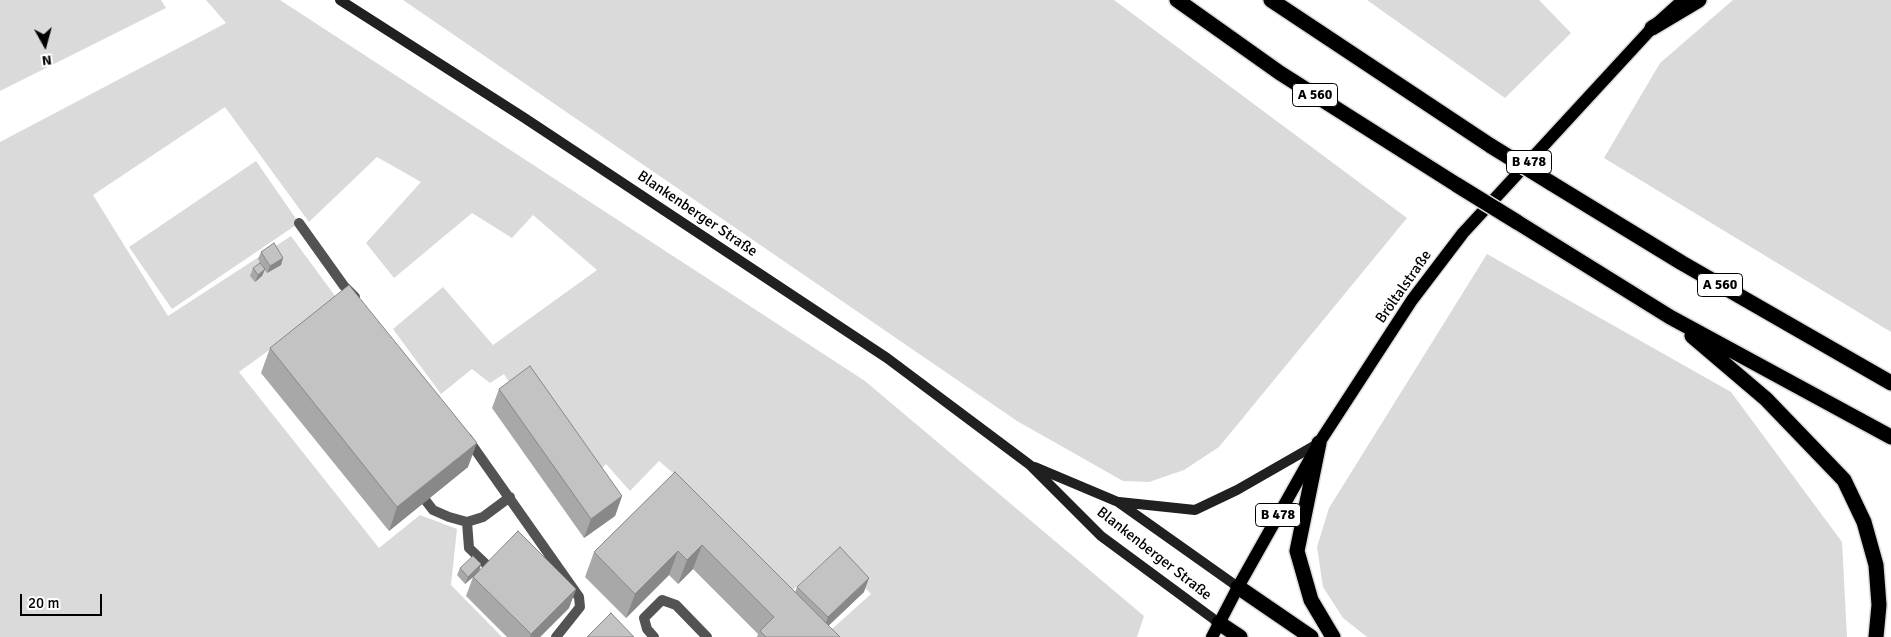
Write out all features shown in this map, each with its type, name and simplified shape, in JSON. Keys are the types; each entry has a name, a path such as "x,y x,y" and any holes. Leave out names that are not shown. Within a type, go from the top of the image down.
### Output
{"highway":[{"name":"A 560","path":"1177,0 1280,73 1670,317 1891,436"},
{"name":"A 560","path":"1271,0 1491,146 1682,263 1891,383"},
{"path":"1652,28 1699,0"},
{"path":"1670,317 1766,399 1844,480 1864,522 1876,565 1879,605 1876,637"},
{"path":"1319,443 1297,550 1311,600 1333,637"},
{"path":"1238,588 1311,637"},
{"path":"1219,623 1240,637"}],"main road":[{"name":"Bröltalstraße","path":"1212,637 1319,443 1412,300 1463,233 1652,28 1683,0"}],"street":[{"name":"Blankenberger Straße","path":"340,0 523,117 886,358 1030,465 1101,536 1219,623"},
{"path":"1118,502 1195,510 1237,490 1319,443"},
{"name":"Blankenberger Straße","path":"1030,465 1118,502 1238,588"}],"lane":[{"path":"299,223 344,286 362,305"},
{"path":"460,429 510,497 581,602 578,612 556,637"},
{"path":"426,501 433,510 467,522 483,517 510,497"},
{"path":"467,522 469,548 492,570"},
{"path":"654,637 647,629 644,618 662,600 676,605 707,637"}],"shaded area":[{"path":"0,0 161,0 166,8 0,91"},
{"path":"206,0 280,0 865,381 1144,616 1137,637 823,637 871,594 832,554 778,604 677,505 692,489 659,461 630,491 606,464 592,479 514,390 504,374 490,383 472,369 441,394 393,329 443,287 493,345 597,270 533,215 512,238 472,213 394,278 366,243 421,182 377,157 309,222 225,107 93,195 168,316 291,236 338,300 239,372 379,548 420,515 457,529 451,585 502,637 0,637 0,142 226,23"},
{"path":"403,0 1114,0 1407,218 1219,447 1184,470 1149,482 1123,481 1017,421"},
{"path":"1367,0 1539,0 1571,33 1505,98"},
{"path":"1733,0 1891,0 1891,332 1604,158 1660,63"},
{"path":"256,161 299,223 172,309 129,247"},
{"path":"1487,254 1731,392 1842,542 1847,637 1367,637 1343,618 1323,587 1317,547 1329,508"}],"building":[{"path":"274,243 283,258 270,266 261,252"},
{"path":"260,263 265,269 258,275 253,268"},
{"path":"349,285 477,443 397,507 270,348"},
{"path":"530,366 622,496 591,519 499,389"},
{"path":"675,472 840,637 766,637 760,631 774,617 702,545 687,560 678,551 635,594 594,552"},
{"path":"518,531 576,589 531,634 473,577"},
{"path":"840,547 869,578 828,617 797,587"},
{"path":"473,556 481,564 468,577 460,568"},
{"path":"611,613 634,637 587,637"}]}
